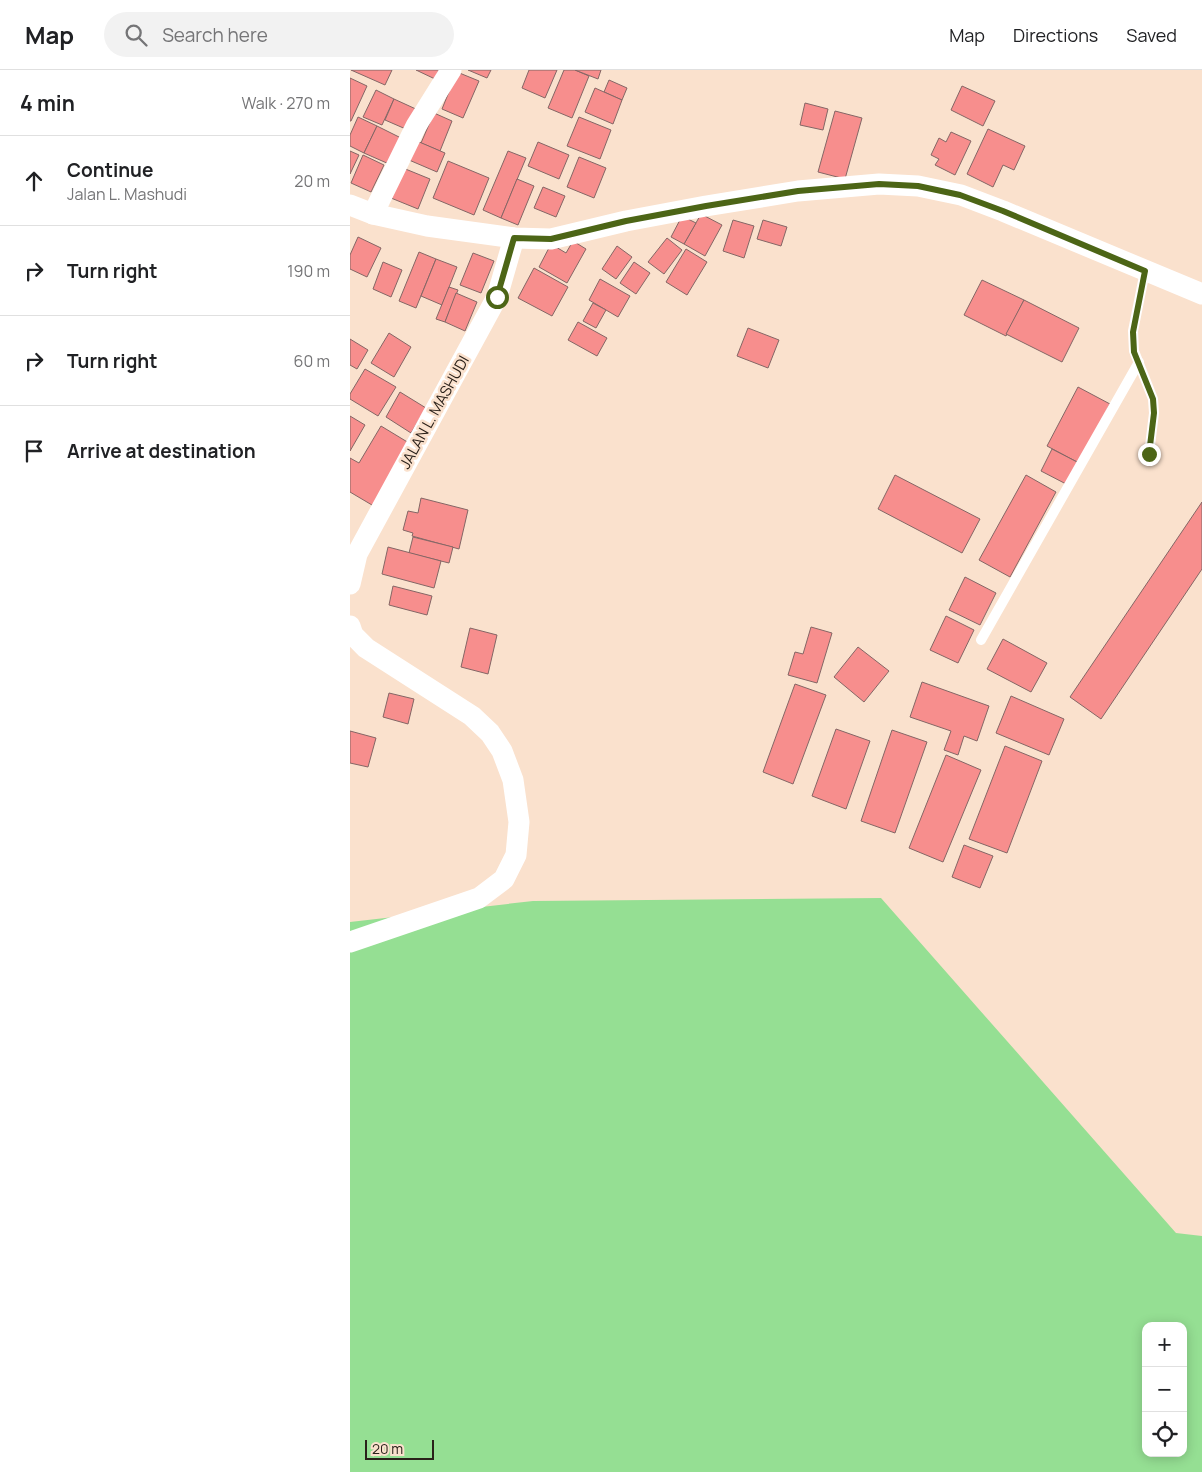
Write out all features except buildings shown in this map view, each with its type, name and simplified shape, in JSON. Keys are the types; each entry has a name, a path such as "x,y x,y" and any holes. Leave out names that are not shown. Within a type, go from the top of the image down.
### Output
{"street":[{"path":"373,214 416,126 451,70"},
{"path":"350,205 373,214 427,226 514,238 551,239 626,221 798,191 879,184 918,186 960,195 1003,211 1202,294"},
{"name":"JALAN L. MASHUDI","path":"350,584 357,554 497,297 514,238"},
{"path":"350,626 353,635 366,648 472,716 490,733 502,751 513,780 519,822 516,855 504,879 479,898 350,942"}],"lane":[{"path":"1145,271 1133,332 1134,352 1153,399 1154,413 1149,454"},
{"path":"981,640 1139,362"}],"green space":[{"path":"881,898 1176,1233 1202,1236 1202,1472 350,1472 350,922 533,901"}],"route":[{"path":"497,297 514,238 551,239 626,221 798,191 879,184 918,186 960,195 1003,211 1145,271 1133,332 1134,352 1153,399 1154,413 1149,454"}]}
